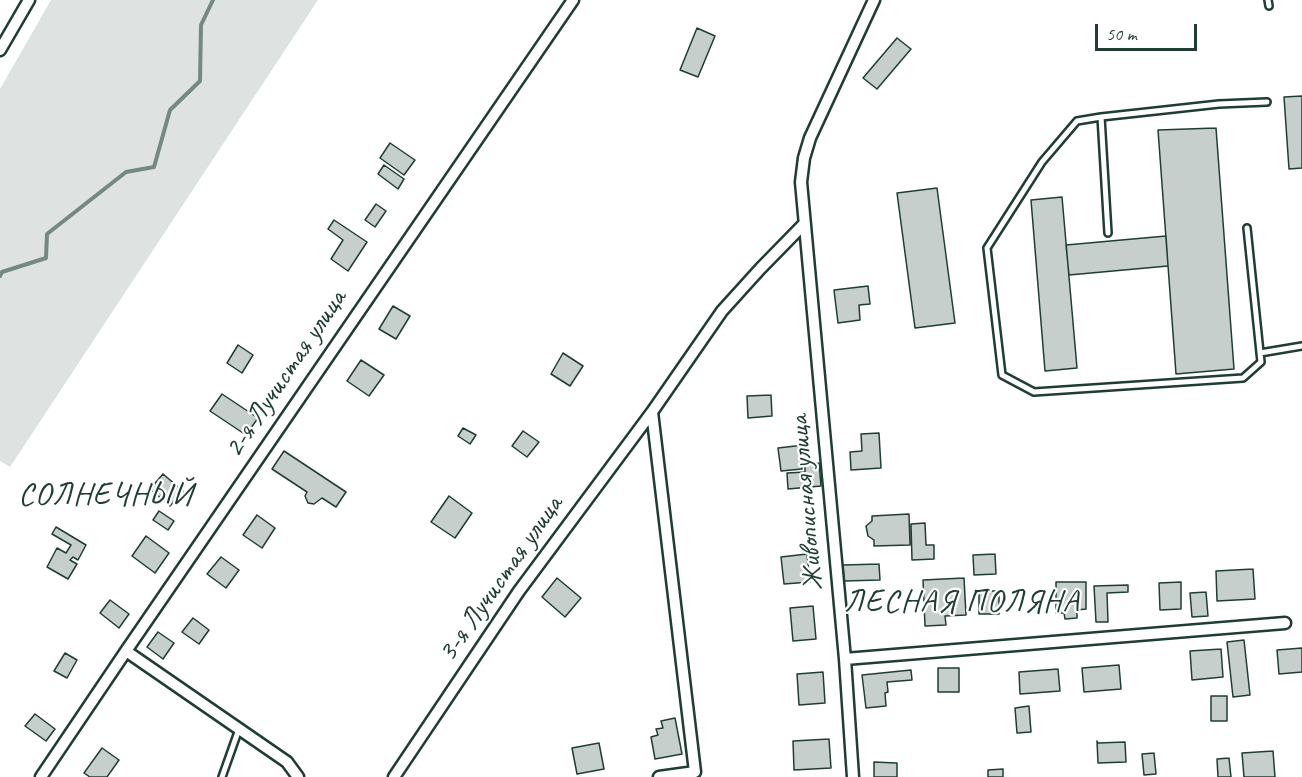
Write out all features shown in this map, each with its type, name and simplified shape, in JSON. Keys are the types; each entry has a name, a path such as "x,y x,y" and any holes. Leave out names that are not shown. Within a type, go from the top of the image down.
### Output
{"street":[{"path":"0,50 5,33 29,0"},
{"name":"2-я Лучистая улица","path":"41,777 573,0"},
{"name":"Живописная улица","path":"854,777 801,182 804,158 810,138 874,0"},
{"name":"3-я Лучистая улица","path":"394,777 519,591 652,412 722,311 760,268 804,224"},
{"path":"652,412 695,772 659,777"},
{"path":"845,659 1285,623"},
{"path":"126,651 287,762 298,777"}],"lane":[{"path":"1247,228 1261,362 1243,378 1034,392 1002,375 987,248 1042,162 1077,121 1219,104 1268,102"},
{"path":"1101,117 1108,233"},
{"path":"1260,353 1302,346"},
{"path":"222,777 239,729"}],"shaded area":[{"path":"51,0 318,0 10,467 0,461 0,89"}],"building":[{"path":"697,28 715,36 698,77 680,70"},
{"path":"897,38 911,49 877,89 863,78"},
{"path":"1302,96 1302,168 1289,169 1284,97"},
{"path":"1216,128 1234,369 1176,374 1158,130"},
{"path":"390,143 415,160 404,175 380,158"},
{"path":"384,165 404,179 398,189 378,174"},
{"path":"937,188 955,323 915,328 897,193"},
{"path":"1062,197 1077,368 1045,371 1031,200"},
{"path":"376,204 386,211 375,227 365,220"},
{"path":"334,220 367,242 348,271 331,259 343,240 328,229"},
{"path":"1166,236 1168,266 1069,275 1066,245"},
{"path":"868,286 870,304 859,305 860,320 838,323 834,290"},
{"path":"393,306 410,316 396,339 379,329"},
{"path":"238,345 253,355 242,373 227,363"},
{"path":"563,353 583,366 570,386 551,374"},
{"path":"361,360 384,375 369,396 347,381"},
{"path":"222,394 258,418 246,435 210,411"},
{"path":"771,395 772,416 748,418 747,396"},
{"path":"463,428 476,435 470,444 458,436"},
{"path":"523,431 539,442 527,457 512,446"},
{"path":"879,433 881,468 851,470 850,452 862,451 861,434"},
{"path":"804,445 807,458 800,458 802,469 781,471 778,448"},
{"path":"284,451 346,492 336,507 322,498 314,504 308,503 305,496 307,492 272,469"},
{"path":"819,463 821,486 788,489 787,473 805,472 805,464"},
{"path":"163,474 183,491 170,506 150,489"},
{"path":"449,496 472,513 455,538 431,522"},
{"path":"159,511 174,521 168,530 153,520"},
{"path":"909,514 910,545 874,546 874,540 868,536 866,526 872,521 872,516"},
{"path":"257,515 275,528 262,548 243,535"},
{"path":"925,523 926,545 934,545 934,559 912,560 911,524"},
{"path":"56,527 86,545 78,560 73,557 70,560 77,564 68,579 47,567 57,548 66,553 71,545 52,534"},
{"path":"146,536 169,553 155,573 132,556"},
{"path":"807,554 810,582 784,584 781,557"},
{"path":"995,554 996,574 974,575 973,555"},
{"path":"221,557 239,570 226,588 207,574"},
{"path":"879,564 880,580 844,581 843,565"},
{"path":"1253,569 1255,599 1217,601 1216,571"},
{"path":"557,578 581,598 565,617 542,597"},
{"path":"964,578 966,615 945,616 946,625 925,626 923,580"},
{"path":"1056,582 1086,582 1086,609 1077,610 1077,618 1065,619 1064,613 1056,613"},
{"path":"1181,582 1181,609 1160,610 1159,583"},
{"path":"1128,585 1128,592 1107,593 1108,622 1096,622 1094,586"},
{"path":"979,591 999,591 999,614 979,614"},
{"path":"1206,592 1208,616 1192,617 1190,593"},
{"path":"110,600 129,614 119,628 100,613"},
{"path":"813,606 816,639 793,641 790,608"},
{"path":"193,618 209,630 199,644 182,632"},
{"path":"158,632 174,643 163,659 147,647"},
{"path":"1244,640 1250,695 1233,697 1227,642"},
{"path":"1302,648 1302,672 1279,674 1277,650"},
{"path":"1221,649 1223,677 1192,680 1190,651"},
{"path":"65,653 77,660 67,678 54,671"},
{"path":"1119,665 1121,689 1084,692 1082,668"},
{"path":"938,668 959,668 959,692 938,692"},
{"path":"1058,669 1060,691 1020,694 1019,672"},
{"path":"911,670 912,680 887,682 886,706 866,708 862,675"},
{"path":"823,672 825,703 799,705 797,674"},
{"path":"1211,696 1227,696 1227,721 1211,721"},
{"path":"1029,706 1031,732 1017,733 1015,708"},
{"path":"35,714 55,729 46,741 25,726"},
{"path":"675,718 682,754 655,759 651,737 658,735 656,729 663,728 661,721"},
{"path":"829,739 831,768 794,770 793,741"},
{"path":"1097,741 1098,743 1125,742 1126,762 1098,763"},
{"path":"599,743 604,769 577,774 572,748"},
{"path":"102,748 119,760 107,777 90,777 84,773"},
{"path":"1273,751 1275,777 1244,777 1242,753"},
{"path":"1154,753 1156,774 1144,775 1142,754"},
{"path":"1229,758 1231,777 1218,777 1217,759"},
{"path":"874,762 897,763 897,777 874,777"},
{"path":"1003,769 1003,777 988,777 988,770"}],"waterway":[{"path":"0,276 2,272 46,258 47,234 126,172 154,167 170,110 200,81 201,25 213,0"}],"district":[{"name":"СОЛНЕЧНЫЙ","path":"106,496"},
{"name":"ЛЕСНАЯ ПОЛЯНА","path":"962,603"}]}
